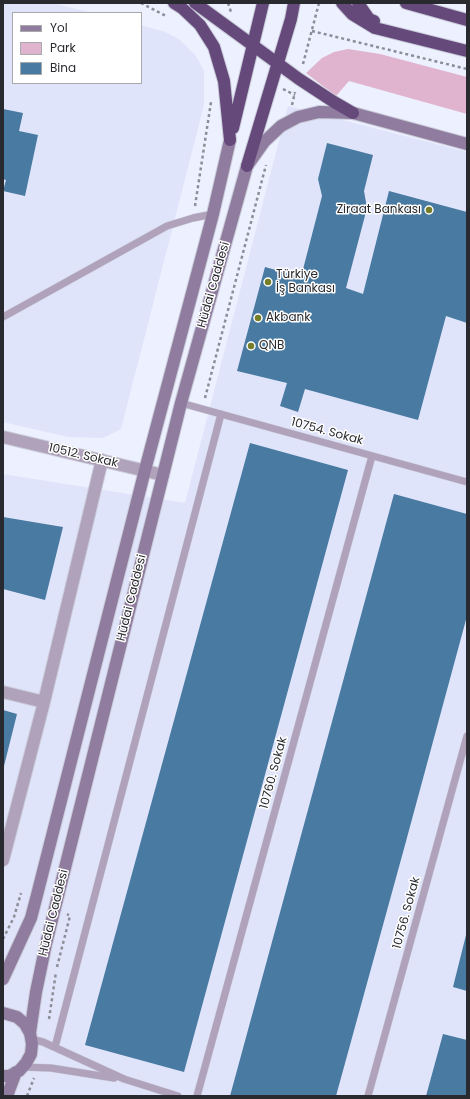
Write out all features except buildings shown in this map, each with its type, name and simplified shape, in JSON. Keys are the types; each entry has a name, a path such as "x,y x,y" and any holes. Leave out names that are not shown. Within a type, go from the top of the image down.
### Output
{"highway":[{"path":"174,3 200,25 214,47 224,81 230,140"},
{"path":"195,3 314,89 353,113"},
{"path":"230,140 254,46 263,3"},
{"path":"248,166 291,19 294,3"},
{"path":"342,3 352,14 375,28 467,51"},
{"path":"358,3 369,19 390,31"},
{"path":"406,3 467,20"}],"street":[{"name":"Hüdai Caddesi","path":"19,1070 31,1054 30,1036 36,992 55,909 181,403 248,166 257,152 281,126 303,115 319,112 353,113 467,144"},
{"name":"Hüdai Caddesi","path":"3,979 31,918 37,896 145,470 213,214 230,140"},
{"name":"10512. Sokak","path":"3,437 163,475"},
{"path":"3,860 44,702 102,460"},
{"path":"3,692 44,702"},
{"path":"3,1013 17,1017 25,1024 30,1036"},
{"path":"3,1076 9,1076 19,1070"},
{"path":"7,1096 19,1070"}],"lane":[{"path":"3,317 154,232 178,222 213,214"},
{"name":"10754. Sokak","path":"181,403 467,482"},
{"path":"55,1047 221,414"},
{"name":"10760. Sokak","path":"197,1096 372,456"},
{"name":"10756. Sokak","path":"368,1096 467,736"},
{"path":"30,1036 124,1079 178,1096"},
{"path":"19,1070 37,1067 51,1068 124,1079"}],"path":[{"path":"141,3 168,16"},
{"path":"312,31 467,69"},
{"path":"193,218 199,189 211,96"},
{"path":"202,408 267,163"},
{"path":"49,1020 56,970 70,916 55,909"},
{"path":"28,1096 37,1067"}],"shaded area":[{"path":"3,3 53,3 88,12 12,12 12,84 142,84 142,25 165,32 179,39 196,56 204,71 204,105 121,429 103,438 68,437 3,422"},
{"path":"288,106 467,152 467,1096 3,1096 3,474 185,503"}],"green space":[{"path":"348,49 380,54 467,77 467,114 349,81 336,96 306,73 322,58 334,52"}],"place":[{"name":"Ziraat Bankası","path":"429,210"},
{"name":"Türkiye İş Bankası","path":"268,282"},
{"name":"Akbank","path":"258,318"},
{"name":"QNB","path":"251,346"}]}
